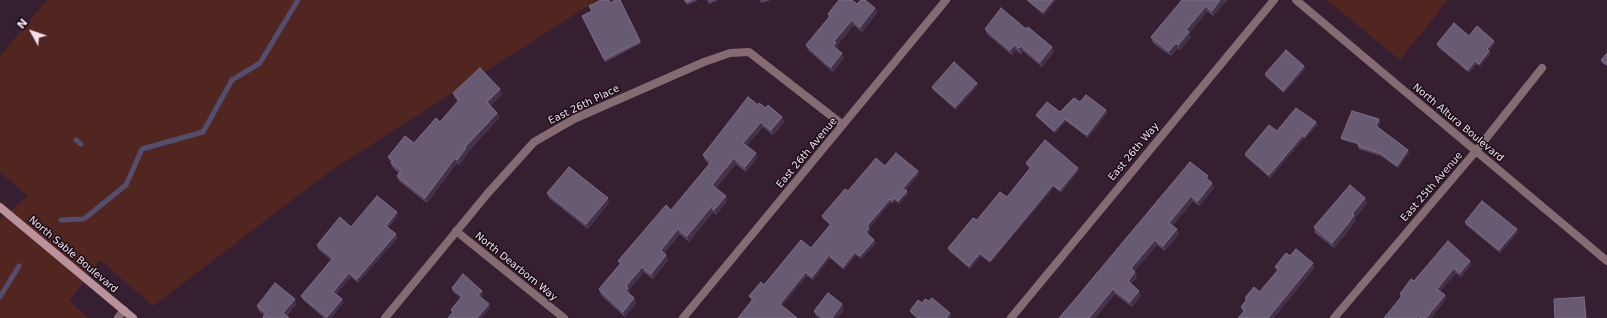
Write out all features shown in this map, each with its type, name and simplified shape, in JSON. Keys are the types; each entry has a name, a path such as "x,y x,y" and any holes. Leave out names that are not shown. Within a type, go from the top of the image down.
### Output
{"street":[{"name":"East 26th Avenue","path":"683,318 946,0"},
{"name":"East 26th Way","path":"1011,318 1274,0"},
{"name":"North Altura Boulevard","path":"1296,0 1607,261"},
{"name":"East 26th Place","path":"385,318 456,231 534,142 574,119 704,62 730,53 749,52 843,125"},
{"name":"East 25th Avenue","path":"1334,318 1476,151 1542,68"},
{"name":"North Sable Boulevard","path":"3,209 133,318"},
{"name":"North Dearborn Way","path":"456,231 564,318"},
{"path":"118,318 124,310"}],"shaded area":[{"path":"47,0 597,0 332,170 153,306 100,260 69,301 89,318 0,318 0,220 28,196 0,172 0,56"},
{"path":"1327,0 1448,0 1400,60"}],"building":[{"path":"601,0 609,0 610,3 615,0 620,0 640,41 604,59 582,16 592,11 589,6"},
{"path":"839,0 852,0 857,4 861,0 865,0 875,8 860,27 852,20 834,41 836,43 833,46 842,53 831,67 806,45 830,16 828,14"},
{"path":"1028,0 1053,0 1043,12"},
{"path":"1182,0 1220,0 1212,11 1206,6 1186,30 1189,32 1178,45 1176,43 1169,51 1151,37"},
{"path":"1001,8 1026,29 1028,27 1052,47 1040,62 1021,46 1019,48 1015,45 1010,50 985,29"},
{"path":"1454,23 1469,36 1477,26 1494,41 1487,49 1489,51 1479,64 1475,61 1468,70 1437,44"},
{"path":"1286,50 1304,66 1283,91 1265,74"},
{"path":"1607,53 1607,65 1601,60"},
{"path":"954,62 977,83 955,107 932,87"},
{"path":"480,68 500,89 487,102 497,113 465,147 466,148 457,160 455,158 425,198 397,176 401,170 391,163 393,161 388,157 405,136 414,143 436,118 440,122 459,100 453,93"},
{"path":"1086,95 1106,110 1087,135 1065,119 1054,131 1036,115 1047,102 1060,112 1074,98 1080,102"},
{"path":"748,97 758,105 759,103 766,108 768,105 782,117 771,130 761,122 743,143 756,153 745,167 734,158 712,185 726,196 714,210 711,207 687,236 678,229 661,250 666,255 651,274 642,267 626,286 628,288 626,291 634,298 623,312 599,289 621,263 618,261 666,205 671,210 711,162 703,155"},
{"path":"1296,108 1316,122 1269,175 1245,154 1269,125 1277,131"},
{"path":"1352,111 1379,119 1376,126 1408,150 1397,166 1380,153 1358,146 1359,143 1341,138"},
{"path":"1045,140 1078,168 1060,190 1053,185 990,261 980,253 969,266 948,248 973,218 977,220 1000,192 1007,197 1031,167 1026,163"},
{"path":"896,153 918,171 903,188 907,191 898,201 894,198 892,201 890,199 867,226 869,228 866,232 874,240 860,256 855,252 843,267 829,255 812,277 806,272 780,304 797,318 738,318 753,299 749,296 761,282 764,285 801,240 811,248 831,224 822,216 845,189 848,191 876,158 885,166"},
{"path":"1190,162 1208,176 1206,178 1212,183 1198,201 1191,196 1169,223 1177,229 1163,246 1155,240 1131,268 1135,272 1128,281 1139,291 1130,302 1113,289 1089,318 1059,318 1072,303"},
{"path":"569,167 608,198 586,224 547,193"},
{"path":"1350,185 1365,198 1352,214 1354,215 1347,225 1332,243 1314,227"},
{"path":"377,196 397,212 386,226 396,234 357,279 349,273 333,292 342,299 327,317 301,296 333,258 317,245 340,217 351,227"},
{"path":"1482,201 1517,229 1499,250 1465,222"},
{"path":"1448,241 1470,261 1460,273 1454,268 1437,289 1445,295 1426,318 1421,318 1418,315 1416,318 1384,318 1402,296 1400,294 1411,279 1414,281"},
{"path":"1296,249 1313,263 1268,318 1238,318 1245,310 1241,307 1247,299 1245,298 1254,287 1260,292 1279,269 1275,267 1286,253 1290,256"},
{"path":"463,274 482,291 478,295 489,304 477,318 448,318 453,312 451,310 462,296 452,288"},
{"path":"275,283 295,299 283,313 289,318 264,318 263,317 266,313 257,306"},
{"path":"828,293 842,304 832,318 823,318 814,311"},
{"path":"1584,297 1586,318 1555,318 1554,299"},
{"path":"932,298 950,313 946,318 919,318 910,311 918,300 922,303 925,299 929,301"}],"waterway":[{"path":"61,220 84,219 126,185 142,149 203,132 232,80 260,63 298,0"},
{"path":"76,140 81,144"},
{"path":"0,297 19,266"}]}
